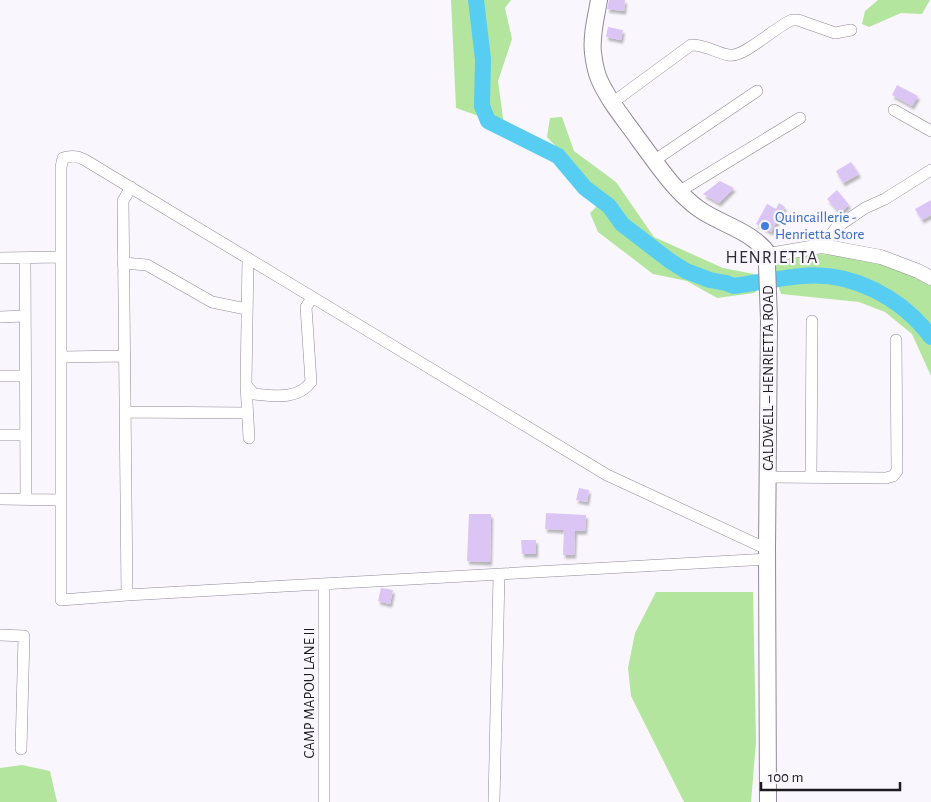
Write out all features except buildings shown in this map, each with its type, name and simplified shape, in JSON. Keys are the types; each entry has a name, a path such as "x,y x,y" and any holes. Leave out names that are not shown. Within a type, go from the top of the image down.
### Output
{"main road":[{"path":"599,0 593,36 593,52 598,77 612,103 654,160 680,191 701,210 750,236 764,247 768,260"},
{"name":"CALDWELL – HENRIETTA ROAD","path":"768,260 768,802"}],"street":[{"path":"612,103 691,45 701,45 728,55 734,55 745,51 792,20 798,20 835,33 851,30"},
{"path":"654,160 757,91"},
{"path":"894,110 931,131"},
{"path":"680,191 800,118"},
{"path":"78,156 607,475 767,554 499,575 61,600 61,167 63,158 78,156"},
{"path":"822,246 837,227 865,208 885,199 931,170"},
{"path":"127,595 123,201 131,187"},
{"path":"768,260 822,246 881,257 931,278"},
{"path":"0,258 61,257"},
{"path":"25,258 26,499"},
{"path":"248,258 246,385 249,438"},
{"path":"123,263 147,265 212,302 246,309"},
{"path":"246,385 254,394 272,396 294,394 306,388 311,382 306,307 312,298"},
{"path":"0,317 25,316"},
{"path":"811,477 812,320"},
{"path":"768,477 886,478 893,476 897,471 896,340"},
{"path":"62,357 124,356"},
{"path":"0,376 25,376"},
{"path":"125,412 247,413"},
{"path":"0,436 26,435"},
{"path":"0,499 61,500"},
{"path":"494,802 499,575"},
{"name":"CAMP MAPOU LANE II","path":"324,584 324,802"},
{"path":"0,636 24,636 21,749"}],"green space":[{"path":"451,0 511,0 505,8 512,39 498,81 504,125 456,108"},
{"path":"878,0 930,0 922,14 901,13 869,27 862,24 865,11"},
{"path":"562,117 574,151 616,182 654,237 723,268 754,274 760,288 754,293 717,298 687,281 653,274 598,232 590,213 605,198 547,137 550,118"},
{"path":"832,254 911,271 931,282 931,376 912,334 885,312 859,302 781,294 775,275 776,259 793,255"},
{"path":"656,592 753,592 756,742 751,802 684,802 631,696 628,668 635,633"},
{"path":"22,765 50,771 57,802 0,802 0,768"}],"waterway":[{"path":"476,0 483,59 482,106 488,121 558,156 585,188 609,206 622,224 670,261 686,271 734,286 802,276 839,278 857,283 891,299 906,310 931,337"}],"place":[{"name":"Quincaillerie - Henrietta Store","path":"765,226"}],"district":[{"name":"HENRIETTA","path":"772,257"}]}
